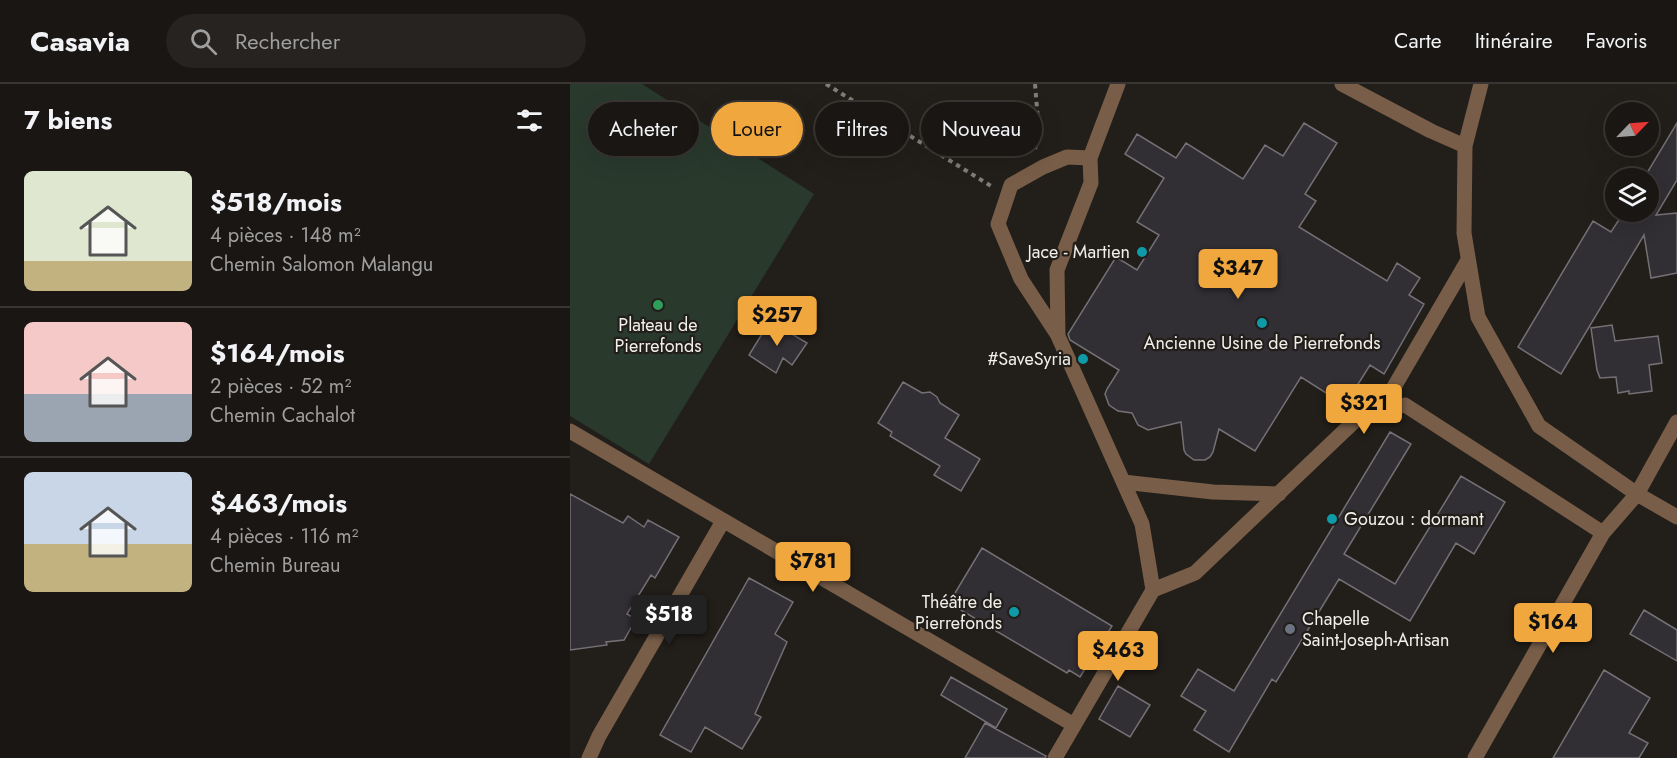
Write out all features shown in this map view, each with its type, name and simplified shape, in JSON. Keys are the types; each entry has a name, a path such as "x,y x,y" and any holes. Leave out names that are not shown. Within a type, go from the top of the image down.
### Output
{"street":[{"path":"1058,336 1057,270 1091,183 1090,158 1118,84"},
{"path":"1342,84 1431,132 1465,146"},
{"path":"1481,84 1465,146 1464,233 1478,317 1539,426 1637,494 1677,517"},
{"path":"1090,158 1067,158 1011,185 998,224 1022,279 1058,336 1142,524 1153,590"},
{"path":"1380,411 1468,260"},
{"path":"1055,758 1153,590 1195,573 1361,415 1405,405 1603,533"},
{"path":"1475,758 1603,533 1637,494 1677,422"},
{"path":"570,431 1074,725"},
{"path":"1123,482 1213,492 1279,494"},
{"path":"589,758 599,736 723,521"}],"path":[{"path":"826,84 1007,196"},
{"path":"1030,174 1039,133 1035,84"}],"green space":[{"name":"Plateau de Pierrefonds","path":"570,84 642,84 670,102 588,102 588,156 699,156 699,120 711,128 711,156 755,156 814,194 649,464 570,416"}],"building":[{"path":"1304,123 1337,143 1305,194 1316,201 1299,227 1387,281 1397,263 1420,278 1409,295 1424,304 1384,374 1370,365 1345,405 1301,377 1255,451 1219,429 1210,457 1205,460 1194,460 1184,450 1181,422 1148,430 1138,425 1132,413 1118,411 1109,405 1105,394 1119,370 1070,340 1068,334 1116,257 1137,270 1159,235 1137,222 1164,178 1125,154 1137,134 1176,158 1186,143 1243,179 1265,145 1283,156"},
{"path":"1677,123 1677,180 1659,210 1659,168 1650,168"},
{"path":"1677,213 1677,273 1651,278 1644,235 1561,374 1518,347 1593,221 1611,232 1618,222 1659,222 1659,215"},
{"path":"770,321 807,343 792,365 783,358 776,373 749,355"},
{"path":"1612,325 1615,341 1658,336 1662,363 1649,365 1652,391 1618,393 1616,377 1600,378 1591,328"},
{"path":"903,382 922,393 930,392 937,397 940,403 959,415 945,438 980,459 961,491 934,475 940,466 890,436 892,432 878,423"},
{"path":"1390,432 1411,444 1344,554 1395,584 1461,476 1505,502 1474,554 1456,543 1410,621 1339,579 1276,682 1272,679 1229,752 1194,730 1206,711 1181,696 1198,669 1234,691"},
{"path":"570,494 623,523 628,516 644,527 648,520 679,537 655,578 651,575 627,614 636,619 624,640 606,642 607,645 570,650"},
{"path":"982,548 1112,626 1080,677 1069,670 1067,673 949,603"},
{"path":"749,578 793,602 775,634 787,642 755,714 761,717 742,749 705,727 691,752 660,735"},
{"path":"1644,610 1677,630 1677,661 1630,634"},
{"path":"1604,670 1650,698 1629,733 1648,743 1639,758 1553,758"},
{"path":"951,677 1007,709 996,728 941,695"},
{"path":"1118,686 1150,705 1130,737 1099,719"},
{"path":"985,723 1046,756 1045,758 965,758"}],"place":[{"name":"Jace - Martien","path":"1142,252"},
{"name":"Plateau de Pierrefonds","path":"658,305"},
{"name":"Ancienne Usine de Pierrefonds","path":"1262,323"},
{"name":"#SaveSyria","path":"1083,359"},
{"name":"Gouzou : dormant","path":"1332,519"},
{"name":"Théâtre de Pierrefonds","path":"1014,612"},
{"name":"Chapelle Saint-Joseph-Artisan","path":"1290,629"}]}
